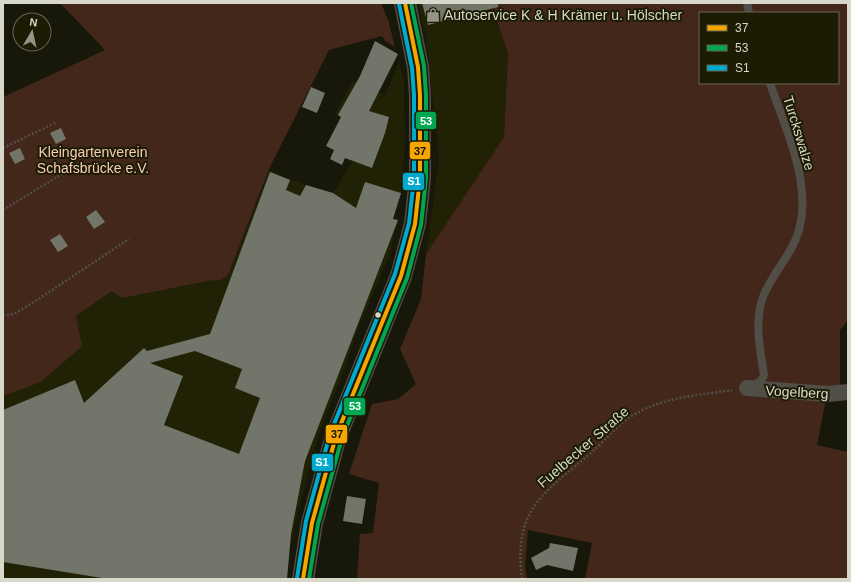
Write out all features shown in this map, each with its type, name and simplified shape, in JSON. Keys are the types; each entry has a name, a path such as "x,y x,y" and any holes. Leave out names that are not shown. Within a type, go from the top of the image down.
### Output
{"main road":[{"path":"303,579 312,523 336,436 401,276 413,232 420,178 420,96 418,67 405,3"}],"street":[{"name":"Vogelberg","path":"747,388 828,394 848,392"}],"lane":[{"name":"Turckswalze","path":"747,388 761,381 764,375 758,328 763,297 792,248 799,229 802,198 798,166 770,84"}],"path":[{"path":"3,148 57,122"},
{"path":"3,210 83,161"},
{"path":"3,316 14,314 34,302 129,239"},
{"name":"Fuelbecker Straße","path":"522,579 520,562 522,542 524,528 530,513 552,484 592,452 622,423 635,414 675,399 747,388"}],"shaded area":[{"path":"417,3 491,3 508,53 504,137 426,254 439,160 426,36"},
{"path":"399,62 404,81 405,143 401,193 393,219 398,220 389,256 356,334 346,365 320,430 296,519 289,552 287,579 3,579 3,396 41,382 76,316 112,291 220,280 228,275 269,170 310,187 333,193 370,132 335,114 353,81 370,89 371,86 385,96"}],"green space":[{"name":"Kleingartenverein Schafsbrücke e.V.","path":"60,3 381,3 388,20 395,47 385,41 382,36 329,50 269,169 228,275 220,280 207,281 122,298 112,291 76,316 82,346 41,382 3,396 3,97 105,50"},
{"path":"491,3 848,3 848,320 840,330 840,389 828,389 817,445 848,452 848,579 585,579 592,543 528,530 525,566 527,579 357,579 360,534 373,533 379,483 349,474 372,404 398,399 416,384 400,349 421,299 426,254 504,137 508,53"}],"building":[{"path":"422,3 498,3 498,7 428,25"},
{"path":"375,41 398,54 369,111 389,117 385,133 372,168 345,158 342,165 330,159 334,150 326,146 341,117 338,115 360,76"},
{"path":"311,87 325,93 317,113 302,107"},
{"path":"61,128 66,139 56,144 50,133"},
{"path":"20,148 25,159 15,164 9,153"},
{"path":"270,172 290,180 286,190 300,196 306,185 333,193 356,208 365,182 401,193 393,219 398,220 305,461 291,534 287,579 108,579 3,562 3,410 75,380 84,403 144,348 147,351 210,334","holes":["195,351 242,369 235,388 260,398 239,454 164,425 183,376 150,363"]},
{"path":"96,210 105,222 94,229 86,217"},
{"path":"60,234 68,246 58,252 50,240"},
{"path":"347,496 366,499 362,524 343,521"},
{"path":"550,543 578,548 573,571 547,565 536,570 531,558 549,548"}],"transit line":[{"name":"37","path":"303,579 312,523 336,436 401,276 415,224 420,178 420,95 418,67 405,3"},
{"name":"53","path":"309,579 318,524 342,438 407,278 421,225 426,178 426,95 424,66 411,3"},
{"name":"S1","path":"297,578 306,521 330,434 395,274 409,223 414,178 414,95 412,68 399,4"}],"place":[{"name":"Autoservice K & H Krämer u. Hölscher","path":"433,15"}]}
